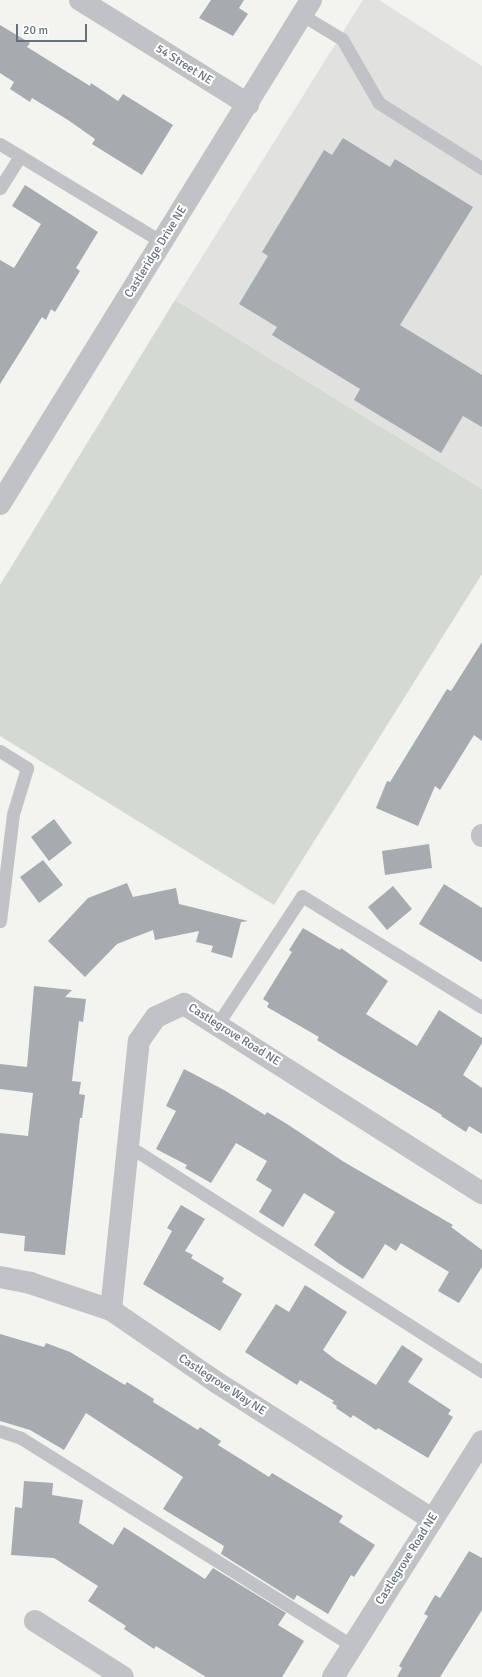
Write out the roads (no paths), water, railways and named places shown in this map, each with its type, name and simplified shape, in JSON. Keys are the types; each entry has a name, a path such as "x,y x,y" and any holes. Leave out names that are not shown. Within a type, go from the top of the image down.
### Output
{"street":[{"name":"54 Street NE","path":"80,0 248,104"},
{"name":"Castleridge Drive NE","path":"0,504 307,7"},
{"name":"Castlegrove Road NE","path":"111,1310 139,1041 156,1017 184,1004 482,1193"},
{"name":"Castlegrove Way NE","path":"0,1278 30,1283 111,1310 216,1382 432,1519"},
{"name":"Castlegrove Road NE","path":"333,1677 482,1441"},
{"path":"35,1621 123,1677"}],"lane":[{"path":"307,7 342,39 379,103 482,168"},
{"path":"0,144 162,242"},
{"path":"0,188 20,156"},
{"path":"0,751 28,768 13,814 0,921"},
{"path":"218,1025 302,896 482,1007"},
{"path":"127,1145 482,1371"},
{"path":"0,1432 21,1438 353,1646"}]}
